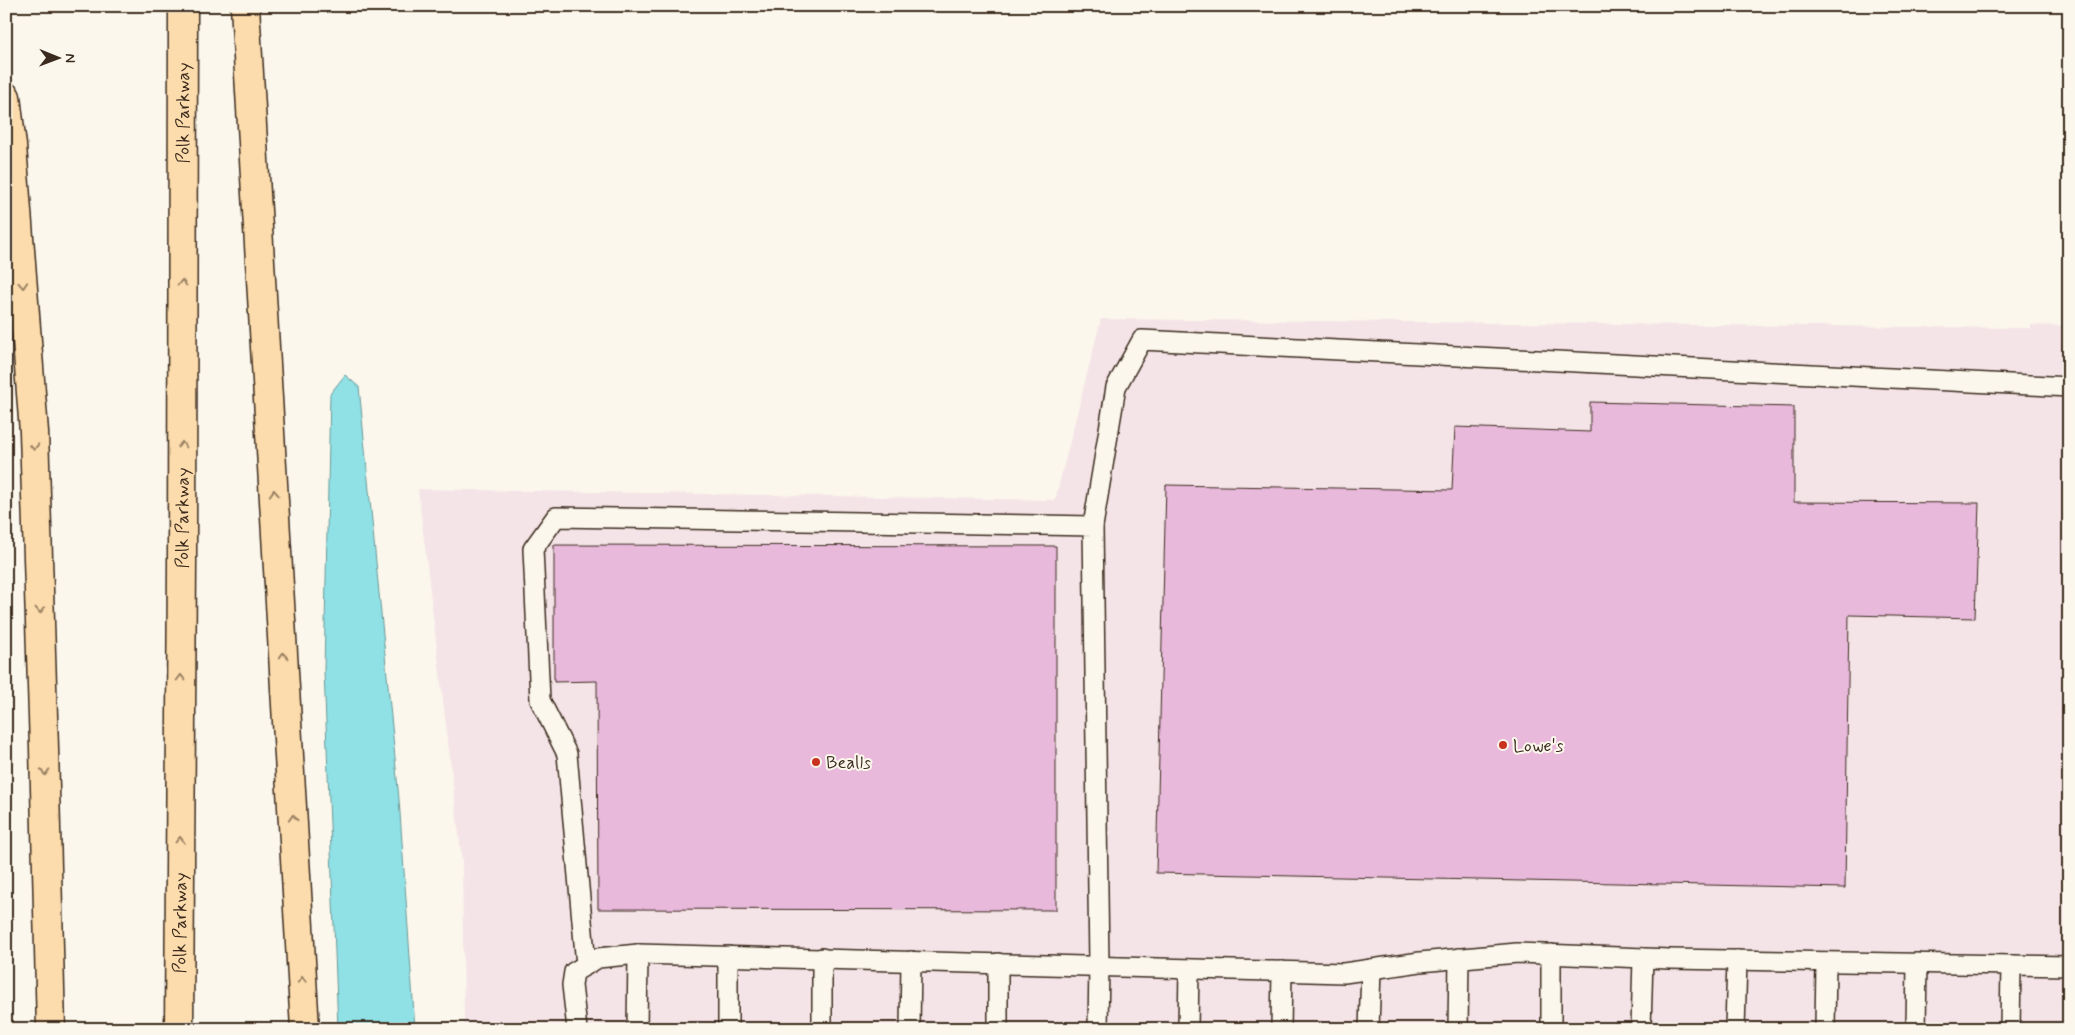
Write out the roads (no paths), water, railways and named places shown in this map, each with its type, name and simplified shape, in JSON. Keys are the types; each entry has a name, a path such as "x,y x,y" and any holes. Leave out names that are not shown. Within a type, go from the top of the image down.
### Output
{"highway":[{"name":"Polk Parkway","path":"179,1029 183,6"},
{"path":"245,6 305,1029"},
{"path":"6,97 12,146 34,432 51,1029"}],"lane":[{"path":"1098,1029 1099,965 1093,526 1116,387 1142,340 2069,387"},
{"path":"586,965 567,754 540,700 533,549 556,517 1093,526"},
{"path":"577,1029 572,984 574,972 598,958 638,954 1344,973 1459,958 1517,953 1643,958 2069,966"},
{"path":"637,1029 638,954"},
{"path":"1551,1029 1552,954"},
{"path":"728,956 728,1029"},
{"path":"822,958 822,1029"},
{"path":"1458,1029 1459,958"},
{"path":"1641,1029 1643,958"},
{"path":"1735,1029 1737,960"},
{"path":"910,1029 912,961"},
{"path":"1825,1029 1826,962"},
{"path":"998,963 998,1029"},
{"path":"1916,1029 1917,963"},
{"path":"2010,1029 2011,965"},
{"path":"1188,1029 1189,969"},
{"path":"1369,1029 1371,969"},
{"path":"1281,1029 1282,971"}],"water":[{"path":"345,375 359,387 399,799 415,1029 338,1029 324,671 330,394"}],"place":[{"name":"Lowe's","path":"1503,745"},
{"name":"Bealls","path":"816,762"}]}
